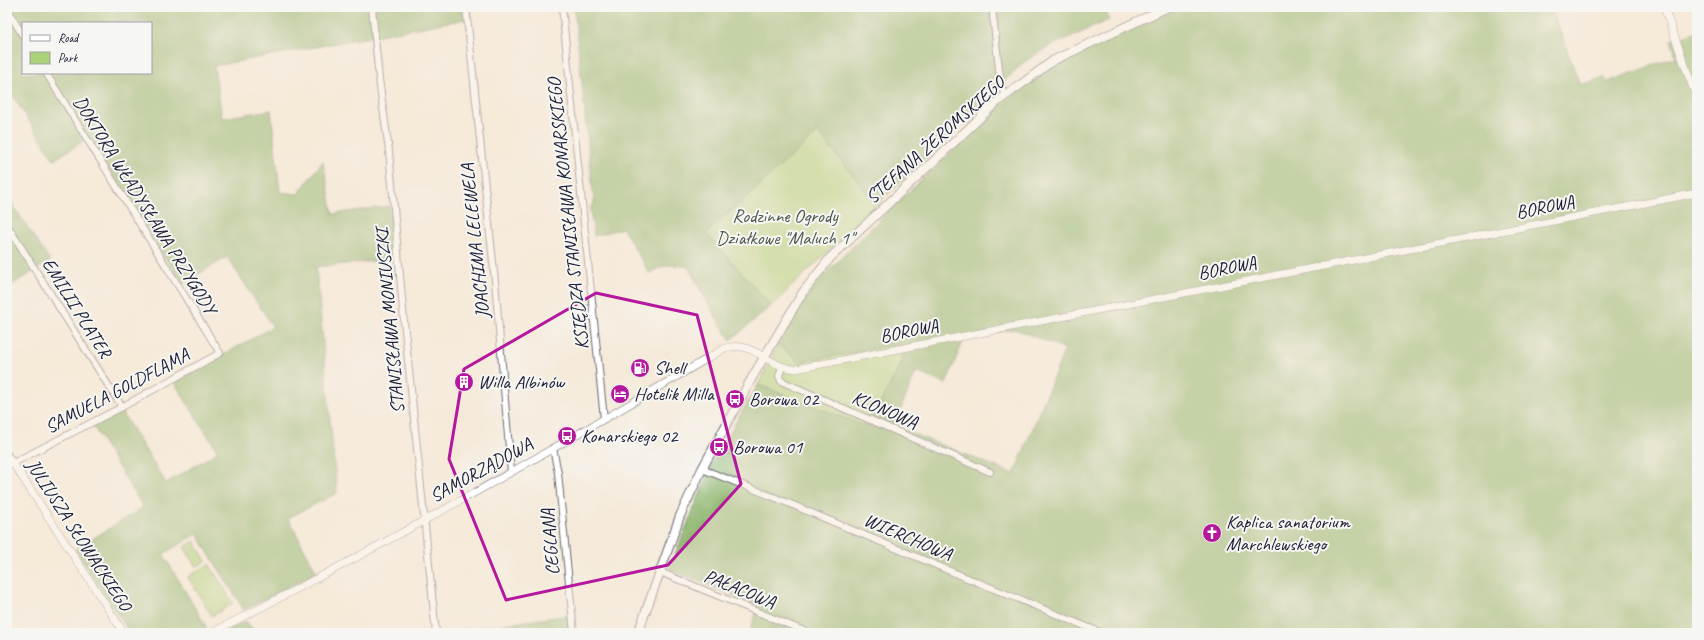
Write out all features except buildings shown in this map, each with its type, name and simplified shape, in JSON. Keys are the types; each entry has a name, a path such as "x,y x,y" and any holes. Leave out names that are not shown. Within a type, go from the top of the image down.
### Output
{"main road":[{"name":"STEFANA ŻEROMSKIEGO","path":"638,633 680,516 702,469 803,292 831,257 1005,96 1054,60 1168,7"}],"street":[{"name":"STANISŁAWA MONIUSZKI","path":"372,7 390,159 404,321 436,633"},
{"name":"JOACHIMA LELEWELA","path":"466,7 495,281 511,472"},
{"name":"KSIĘDZA STANISŁAWA KONARSKIEGO","path":"562,7 604,419"},
{"path":"992,7 1001,86 1005,96"},
{"path":"1664,7 1697,99"},
{"path":"7,9 22,34"},
{"name":"DOKTORA WŁADYSŁAWA PRZYGODY","path":"47,74 220,353"},
{"name":"BOROWA","path":"765,357 782,367 796,369 1697,193"},
{"name":"EMILII PLATER","path":"7,225 122,407"},
{"name":"SAMORZĄDOWA","path":"211,633 345,564 425,520 604,419 725,348 737,346 748,348 765,357"},
{"name":"SAMUELA GOLDFLAMA","path":"10,465 122,407 220,353"},
{"name":"KLONOWA","path":"782,367 779,376 781,381 990,472"},
{"name":"CEGLANA","path":"553,448 559,479 574,633"},
{"name":"JULIUSZA SŁOWACKIEGO","path":"7,454 10,465 124,633"},
{"name":"WIERCHOWA","path":"702,469 776,498 950,572 1102,633"},
{"name":"PAŁACOWA","path":"660,572 809,633"}],"highlighted area":[{"path":"596,293 697,315 741,484 668,565 506,600 449,459 464,369"}],"green space":[{"path":"7,7 470,7 471,18 214,66 222,118 271,110 280,192 298,194 323,161 333,214 390,206 395,259 316,267 337,493 288,518 317,573 244,610 197,534 163,554 207,628 197,633 130,633 75,550 143,507 93,426 121,411 166,483 218,452 174,382 273,327 227,257 182,284 88,138 54,160 7,87"},
{"path":"574,7 1103,7 1109,20 1044,49 1023,63 877,205 818,132 706,233 771,306 731,340 715,316 688,267 677,265 668,266 659,268 649,273 623,228 594,236 590,209 594,202"},
{"path":"1181,7 1551,7 1580,85 1604,77 1607,82 1676,57 1671,40 1697,31 1697,633 749,633 758,606 669,569 714,459 758,385 868,427 903,360 899,344 799,362 778,344 815,284 884,215 998,107 1052,66 1080,50","holes":["1015,329 1065,349 1014,474 894,426 916,372 946,384 964,339"]},
{"name":"Rodzinne Ogrody Działkowe \"Maluch 1\"","path":"818,132 877,205 771,306 706,233"},
{"path":"7,196 50,261 7,288"},
{"path":"778,344 799,362 899,344 903,360 868,427 758,385"},
{"path":"194,541 206,561 196,567 184,547"},
{"path":"209,564 233,603 212,616 188,577"},
{"path":"570,615 572,633 439,633"},
{"path":"246,621 256,633 222,633"}],"place":[{"name":"Shell","path":"640,368"},
{"name":"Willa Albinów","path":"464,382"},
{"name":"Hotelik Milla","path":"620,394"},
{"name":"Borowa 02","path":"735,399"},
{"name":"Konarskiego 02","path":"567,436"},
{"name":"Borowa 01","path":"719,447"},
{"name":"Kaplica sanatorium Marchlewskiego","path":"1212,533"}]}
